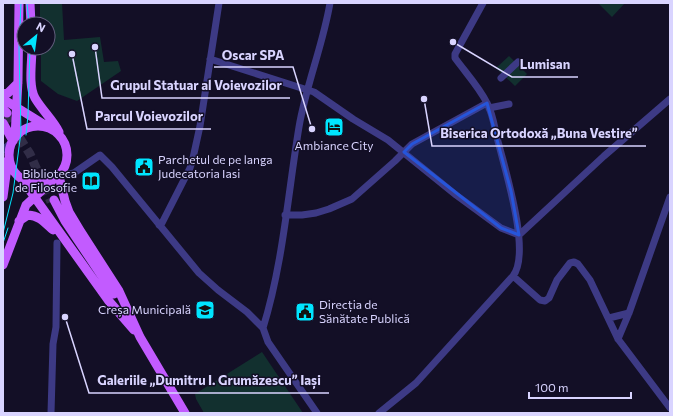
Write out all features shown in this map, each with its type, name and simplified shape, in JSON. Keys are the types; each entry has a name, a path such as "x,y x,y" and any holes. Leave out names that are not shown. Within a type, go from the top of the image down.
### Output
{"main road":[{"path":"13,140 17,108 19,3"},
{"path":"30,3 31,16"},
{"path":"3,265 26,205 57,177 63,170 68,160 65,143 51,119 35,98 32,87 32,56"},
{"path":"3,94 8,93 18,83"},
{"path":"3,99 55,131 65,143"},
{"path":"4,115 13,140"},
{"path":"3,197 5,152 13,140 27,128 37,126 50,128"},
{"path":"5,152 12,170 23,181 35,198 61,243"},
{"path":"23,181 43,184 57,177"},
{"path":"57,177 69,212 119,291 129,319"},
{"path":"53,201 73,241 129,319 185,413"},
{"path":"19,221 28,215 36,216 42,219 108,300 129,319"}],"street":[{"path":"159,225 162,223 174,202 193,158 200,126 219,3"},
{"path":"263,328 273,292 299,126 330,3"},
{"path":"379,413 416,383 513,276 517,271 519,264 519,235 511,191 488,105 460,66 455,54 483,3"},
{"path":"210,59 314,92 353,119 388,140 456,195 501,228 519,235"},
{"path":"501,78 518,62"},
{"path":"519,235 604,156 670,99"},
{"path":"285,215 302,215 329,209 352,198 412,144 488,105 509,104"},
{"path":"57,177 74,173 100,155 112,167 199,273 218,290 247,312 263,328 268,342 317,413"},
{"path":"618,339 629,313 670,197"},
{"path":"51,413 53,344 56,327 61,243"},
{"path":"513,276 540,300 545,301 549,298 556,280 570,263 574,262 578,264 590,280 618,339 670,408"},
{"path":"609,318 629,313"}],"highlighted area":[{"path":"487,103 511,191 519,235 501,228 404,152 412,144"}],"green space":[{"path":"40,3 62,3 64,40 100,37 104,62 118,61 121,71 77,101 58,94 41,81 41,56 56,56 56,16 40,16"},
{"path":"598,3 625,3 612,17"},
{"path":"509,56 527,74 515,86 496,68"},
{"path":"262,352 303,413 204,413 196,399 195,394"}],"tunnel":[{"path":"5,115 30,154 51,202"}],"tram line":[{"path":"3,233 13,193 21,132 19,49 21,3"},
{"path":"27,3 28,16"},
{"path":"26,135 30,56"},
{"path":"3,243 8,228"}],"place":[{"name":"Lumisan","path":"453,42"},
{"name":"Grupul Statuar al Voievozilor","path":"95,47"},
{"name":"Parcul Voievozilor","path":"72,54"},
{"name":"Biserica Ortodoxă „Buna Vestire”","path":"424,99"},
{"name":"Ambiance City","path":"334,127"},
{"name":"Oscar SPA","path":"312,129"},
{"name":"Parchetul de pe langa Judecatoria Iasi","path":"144,167"},
{"name":"Biblioteca de Filosofie","path":"91,181"},
{"name":"Creșa Municipală","path":"205,310"},
{"name":"Direcția de Sănătate Publică","path":"305,312"},
{"name":"Galeriile „Dumitru I. Grumăzescu” Iași","path":"65,317"}]}
